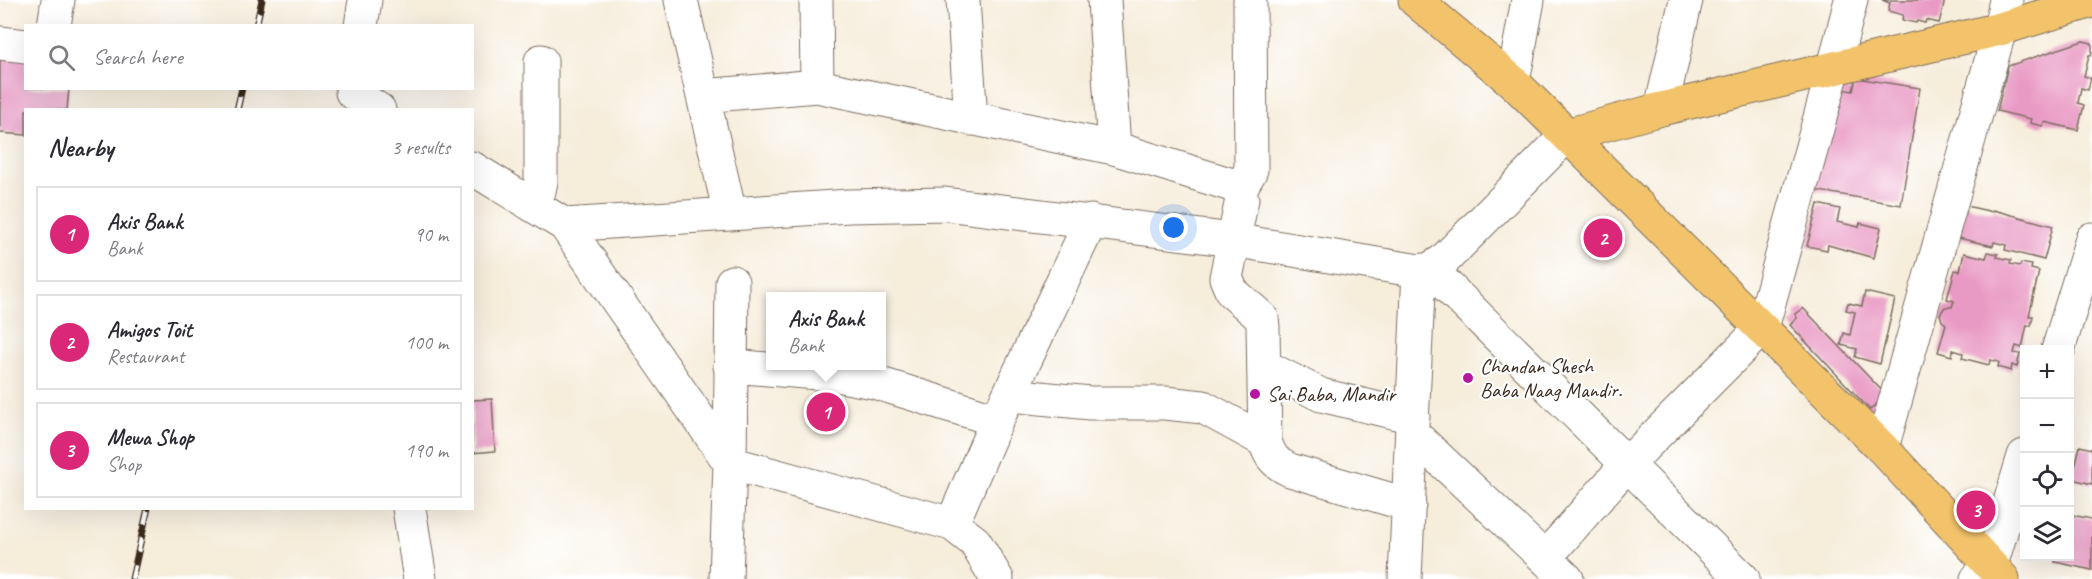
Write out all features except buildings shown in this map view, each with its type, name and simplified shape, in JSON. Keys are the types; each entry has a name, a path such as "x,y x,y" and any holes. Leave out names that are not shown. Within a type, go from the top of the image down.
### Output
{"main road":[{"path":"1415,0 1513,82 1762,328 1882,448 1990,574"},
{"path":"1567,135 1661,109 1834,67 2003,14 2092,1"}],"street":[{"path":"54,24 58,0"},
{"path":"361,24 365,0"},
{"path":"681,0 730,214"},
{"path":"816,0 817,86"},
{"path":"963,0 971,119"},
{"path":"1104,0 1114,148"},
{"path":"1239,191 1251,170 1250,0"},
{"path":"1513,82 1528,0"},
{"path":"1661,109 1686,0"},
{"path":"1264,366 1321,395 1413,425 1556,569 1628,463 1762,328 1851,0"},
{"path":"1882,448 2003,14"},
{"path":"0,43 24,45"},
{"path":"532,205 539,191 541,180 541,61"},
{"path":"703,96 817,86 1114,148 1232,185 1239,191 1242,199 1226,278 1232,292 1262,318 1265,441 1270,456 1277,464 1290,471 1409,505"},
{"path":"353,97 376,108"},
{"path":"1425,270 1443,261 1567,135"},
{"path":"474,169 564,225 730,463 952,524 975,542 997,579"},
{"path":"564,225 849,206 945,204 1233,240 1425,270 1628,463 1743,579"},
{"path":"952,524 1003,407 1091,221"},
{"path":"2060,345 2092,238"},
{"path":"1405,579 1413,425 1425,270"},
{"path":"726,579 732,282"},
{"path":"730,366 766,369"},
{"path":"774,370 874,382 1003,407 1090,403 1165,403 1203,407 1265,441"},
{"path":"1990,574 2020,473"},
{"path":"409,510 420,579"}],"railway":[{"path":"256,24 262,0"},
{"path":"237,108 242,90"},
{"path":"132,579 148,510"}],"place":[{"name":"Amigos Toit","path":"1603,238"},
{"name":"Chandan Shesh Baba Naag Mandir.","path":"1468,378"},
{"name":"Sai Baba, Mandir","path":"1255,394"},
{"name":"Axis Bank","path":"826,412"},
{"name":"Mewa Shop","path":"1976,510"}]}
